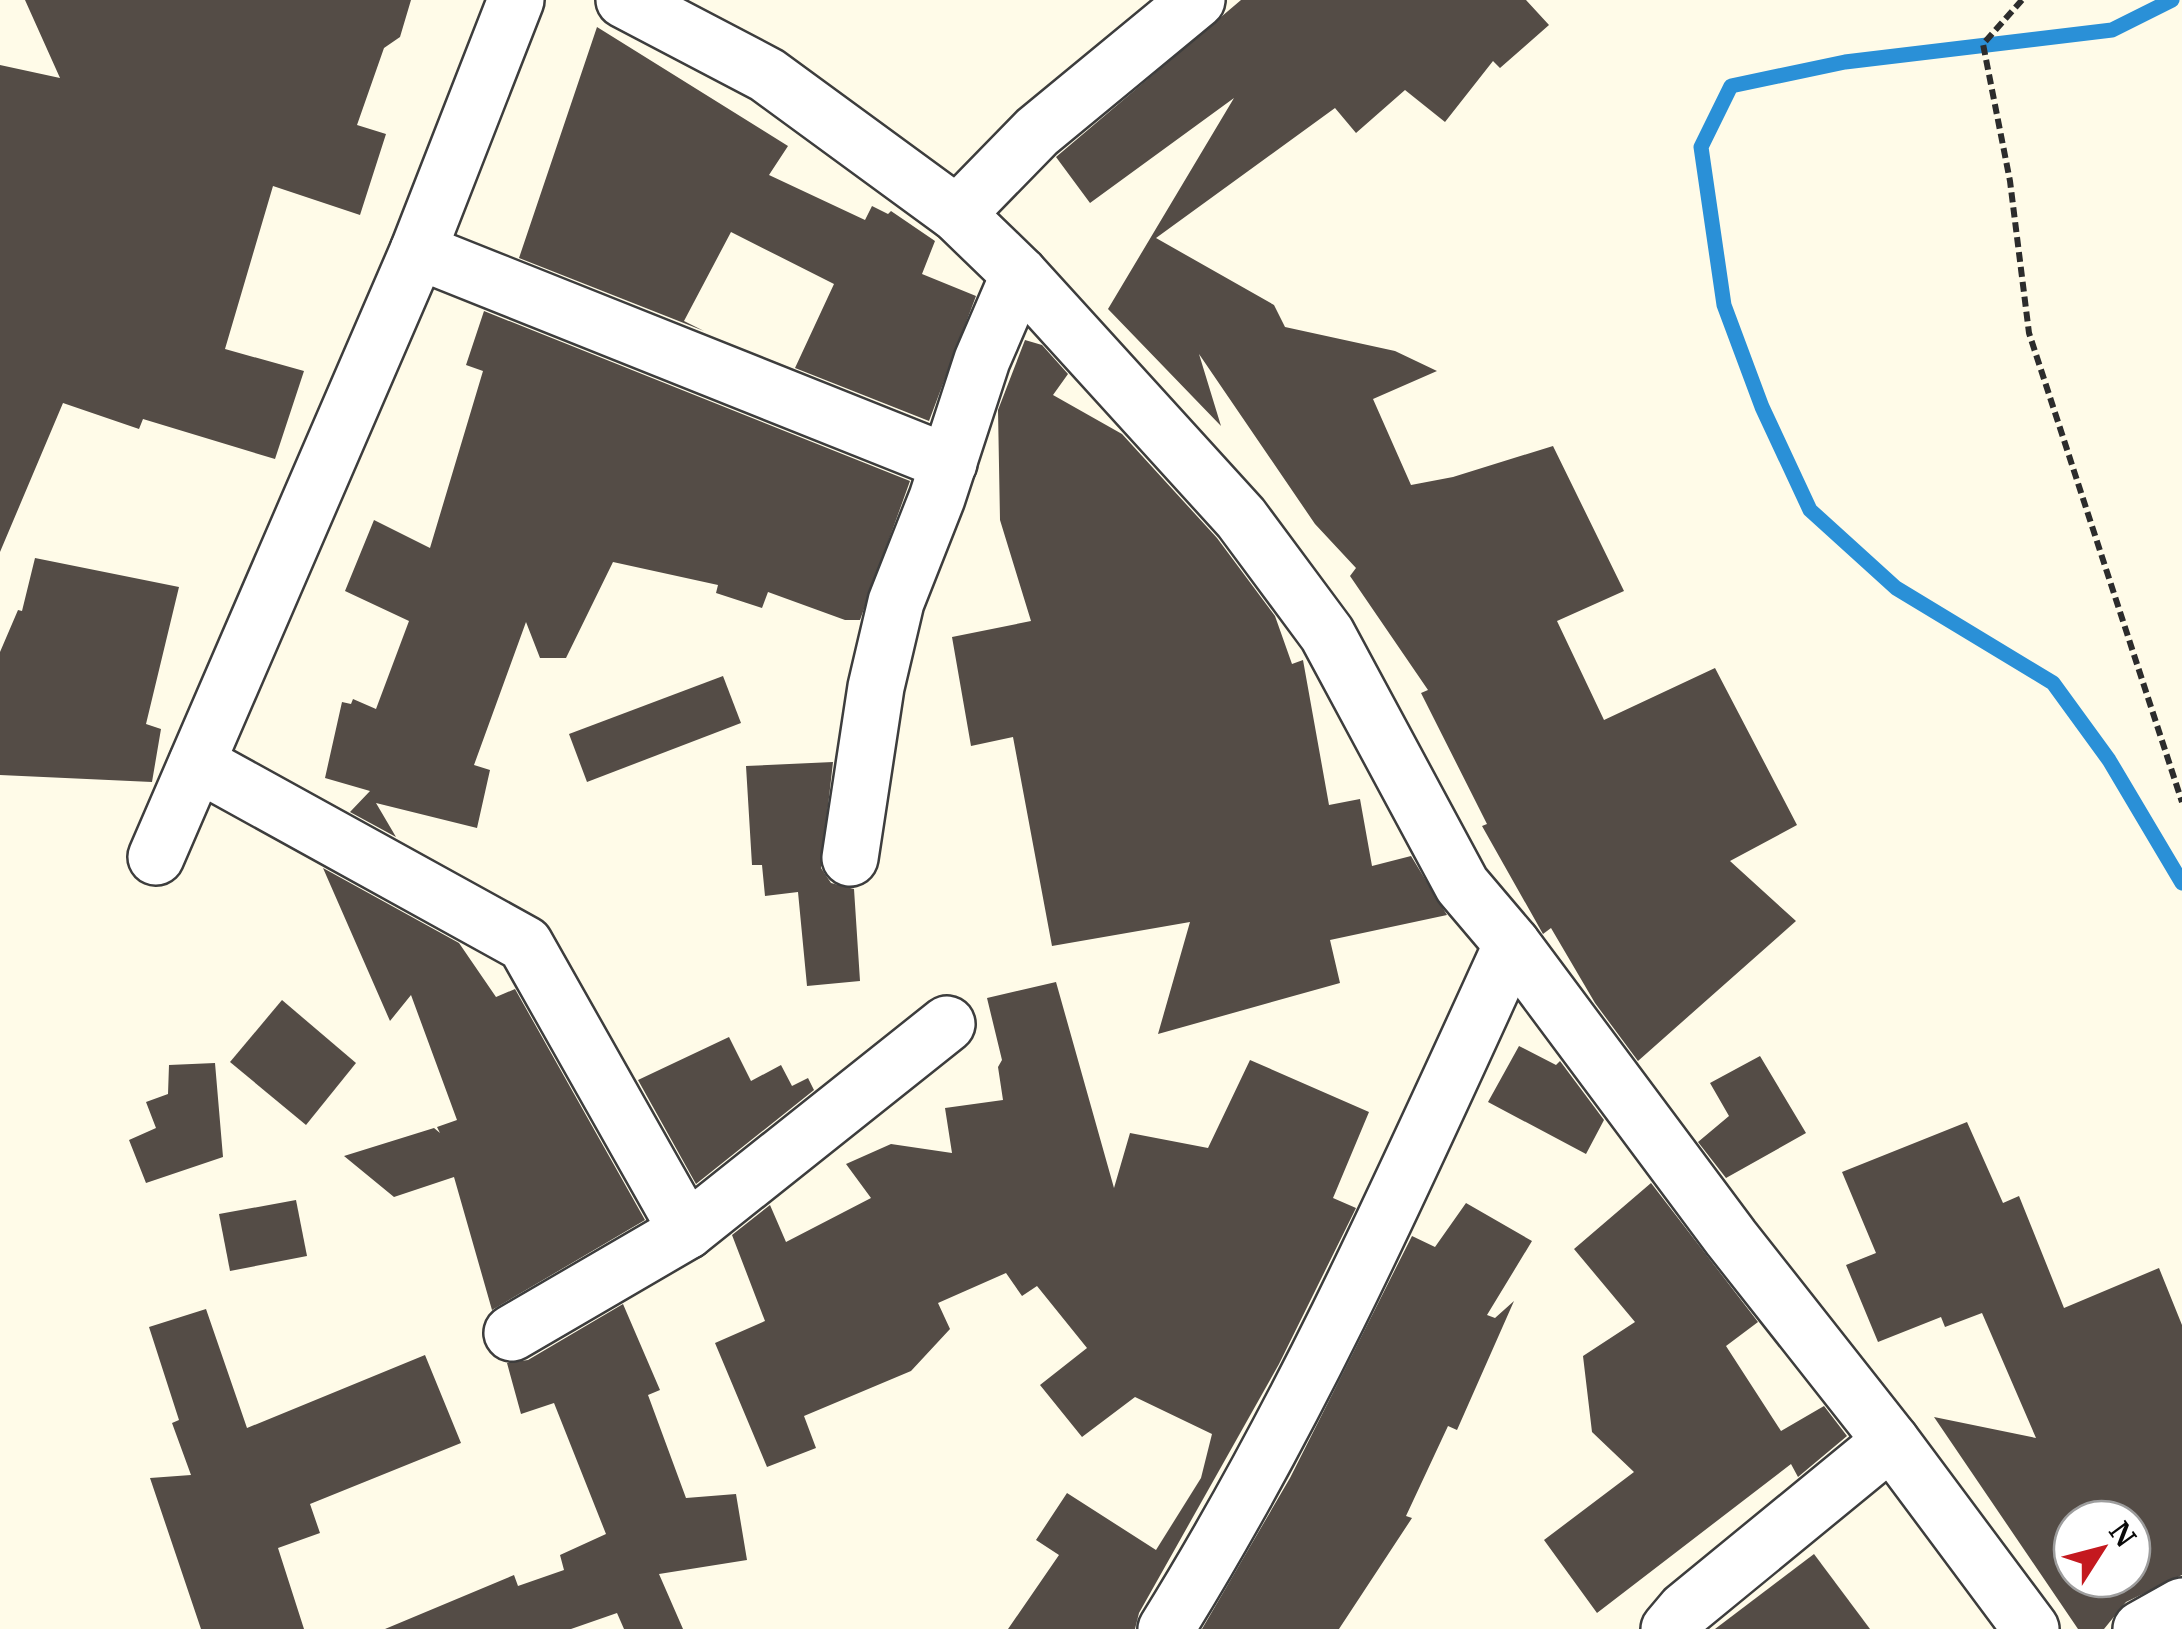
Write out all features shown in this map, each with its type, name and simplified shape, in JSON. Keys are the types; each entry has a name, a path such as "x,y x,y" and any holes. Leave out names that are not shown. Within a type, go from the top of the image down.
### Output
{"street":[{"path":"156,857 418,251 516,0"},
{"path":"624,0 768,75 957,214 1019,274 1241,518 1326,634 1462,885 1512,944 1730,1238 1891,1440 2031,1629"},
{"path":"957,214 1037,132 1197,0"},
{"path":"418,251 949,463"},
{"path":"850,858 876,687 896,602 949,463 982,360 1019,274"},
{"path":"197,762 524,944 687,1231"},
{"path":"1166,1629 1241,1508 1419,1146 1512,944"},
{"path":"512,1333 687,1231 947,1024"},
{"path":"1669,1629 1685,1610 1891,1440"},
{"path":"2141,1629 2182,1606"}],"path":[{"path":"2022,0 1982,44 2010,180 2029,332 2182,802"}],"building":[{"path":"25,0 411,0 400,37 384,48 357,125 386,134 360,215 273,186 225,349 304,371 275,459 143,419 139,429 63,403 0,552 0,65 60,78"},
{"path":"1241,0 1526,0 1549,25 1500,68 1493,61 1445,122 1405,90 1356,133 1335,108 1156,238 1274,305 1285,327 1395,351 1437,371 1373,399 1411,485 1453,477 1553,446 1624,591 1557,621 1604,720 1715,668 1797,825 1730,861 1796,921 1638,1061 1595,1003 1551,928 1543,934 1482,826 1487,824 1421,693 1428,690 1350,576 1356,568 1315,524 1199,354 1221,426 1108,309 1234,98 1090,203 1056,157"},
{"path":"597,27 788,146 769,175 865,220 872,206 888,214 891,211 935,241 922,274 976,296 929,421 795,368 834,284 731,232 684,321 704,331 519,258"},
{"path":"484,311 910,481 860,620 845,620 768,592 762,608 716,593 718,585 613,562 566,658 540,658 526,622 474,765 490,770 477,828 376,803 396,837 350,812 370,791 325,778 342,702 351,704 353,699 376,709 409,621 345,591 374,520 430,548 483,371 466,365"},
{"path":"1025,340 1042,345 1068,374 1053,395 1122,434 1217,538 1275,616 1292,664 1303,660 1329,805 1360,799 1372,866 1411,856 1447,915 1330,940 1340,983 1158,1034 1190,922 1052,946 1013,737 971,746 952,637 1031,621 1000,520 998,410"},
{"path":"35,558 179,587 146,724 161,729 152,782 0,775 0,652 18,610 22,611"},
{"path":"723,676 741,723 587,782 569,734"},
{"path":"833,762 821,868 831,883 854,889 860,981 807,986 798,892 765,896 762,865 752,865 746,766"},
{"path":"323,868 459,943 496,997 515,989 645,1220 492,1310 454,1177 394,1197 344,1156 434,1128 440,1133 437,1127 457,1120 411,995 390,1021"},
{"path":"1056,982 1114,1188 1130,1133 1208,1148 1250,1060 1369,1112 1333,1198 1356,1208 1279,1364 1139,1613 1135,1629 1008,1629 1059,1555 1036,1540 1067,1493 1156,1550 1201,1478 1212,1434 1135,1397 1082,1437 1040,1385 1087,1348 1037,1286 1022,1296 1006,1273 938,1303 950,1329 911,1371 804,1416 816,1448 767,1467 715,1343 765,1321 732,1235 770,1205 786,1242 871,1198 846,1164 891,1144 952,1153 945,1108 1003,1100 998,1067 1002,1060 987,998"},
{"path":"282,1000 356,1063 306,1125 230,1062"},
{"path":"729,1037 751,1081 781,1065 792,1086 808,1078 814,1090 696,1184 638,1080"},
{"path":"1519,1046 1556,1065 1560,1061 1604,1120 1586,1154 1488,1102"},
{"path":"1760,1056 1806,1133 1726,1178 1698,1142 1729,1116 1710,1083"},
{"path":"215,1063 223,1157 146,1183 129,1140 156,1128 146,1102 168,1094 169,1065"},
{"path":"1967,1122 2003,1203 2019,1196 2064,1308 2159,1268 2182,1325 2182,1575 2152,1589 2152,1499 2052,1499 2052,1591 1934,1417 2036,1438 1982,1313 1945,1327 1941,1317 1878,1342 1846,1265 1876,1253 1842,1172"},
{"path":"1651,1183 1758,1322 1726,1346 1781,1431 1824,1406 1847,1436 1798,1477 1791,1464 1597,1613 1544,1540 1634,1472 1592,1432 1583,1356 1635,1322 1574,1249"},
{"path":"296,1200 307,1256 230,1271 219,1214"},
{"path":"1466,1203 1532,1241 1487,1315 1495,1318 1514,1301 1457,1430 1448,1426 1406,1516 1412,1518 1339,1629 1202,1629 1290,1478 1412,1236 1435,1247"},
{"path":"623,1304 660,1390 648,1395 686,1498 736,1494 747,1560 659,1574 683,1629 624,1629 617,1613 571,1629 385,1629 514,1575 518,1586 564,1570 560,1555 606,1534 554,1403 521,1414 507,1363 528,1360"},
{"path":"206,1309 247,1428 425,1355 461,1443 310,1504 320,1533 278,1548 304,1629 201,1629 150,1478 191,1475 172,1423 179,1420 149,1327"},
{"path":"1814,1554 1870,1629 1715,1629"},
{"path":"2058,1599 2132,1599 2104,1629 2078,1629"}],"waterway":[{"path":"2172,0 2112,30 1845,62 1731,86 1701,147 1724,305 1762,407 1810,510 1896,588 2053,683 2109,760 2182,883"}]}
